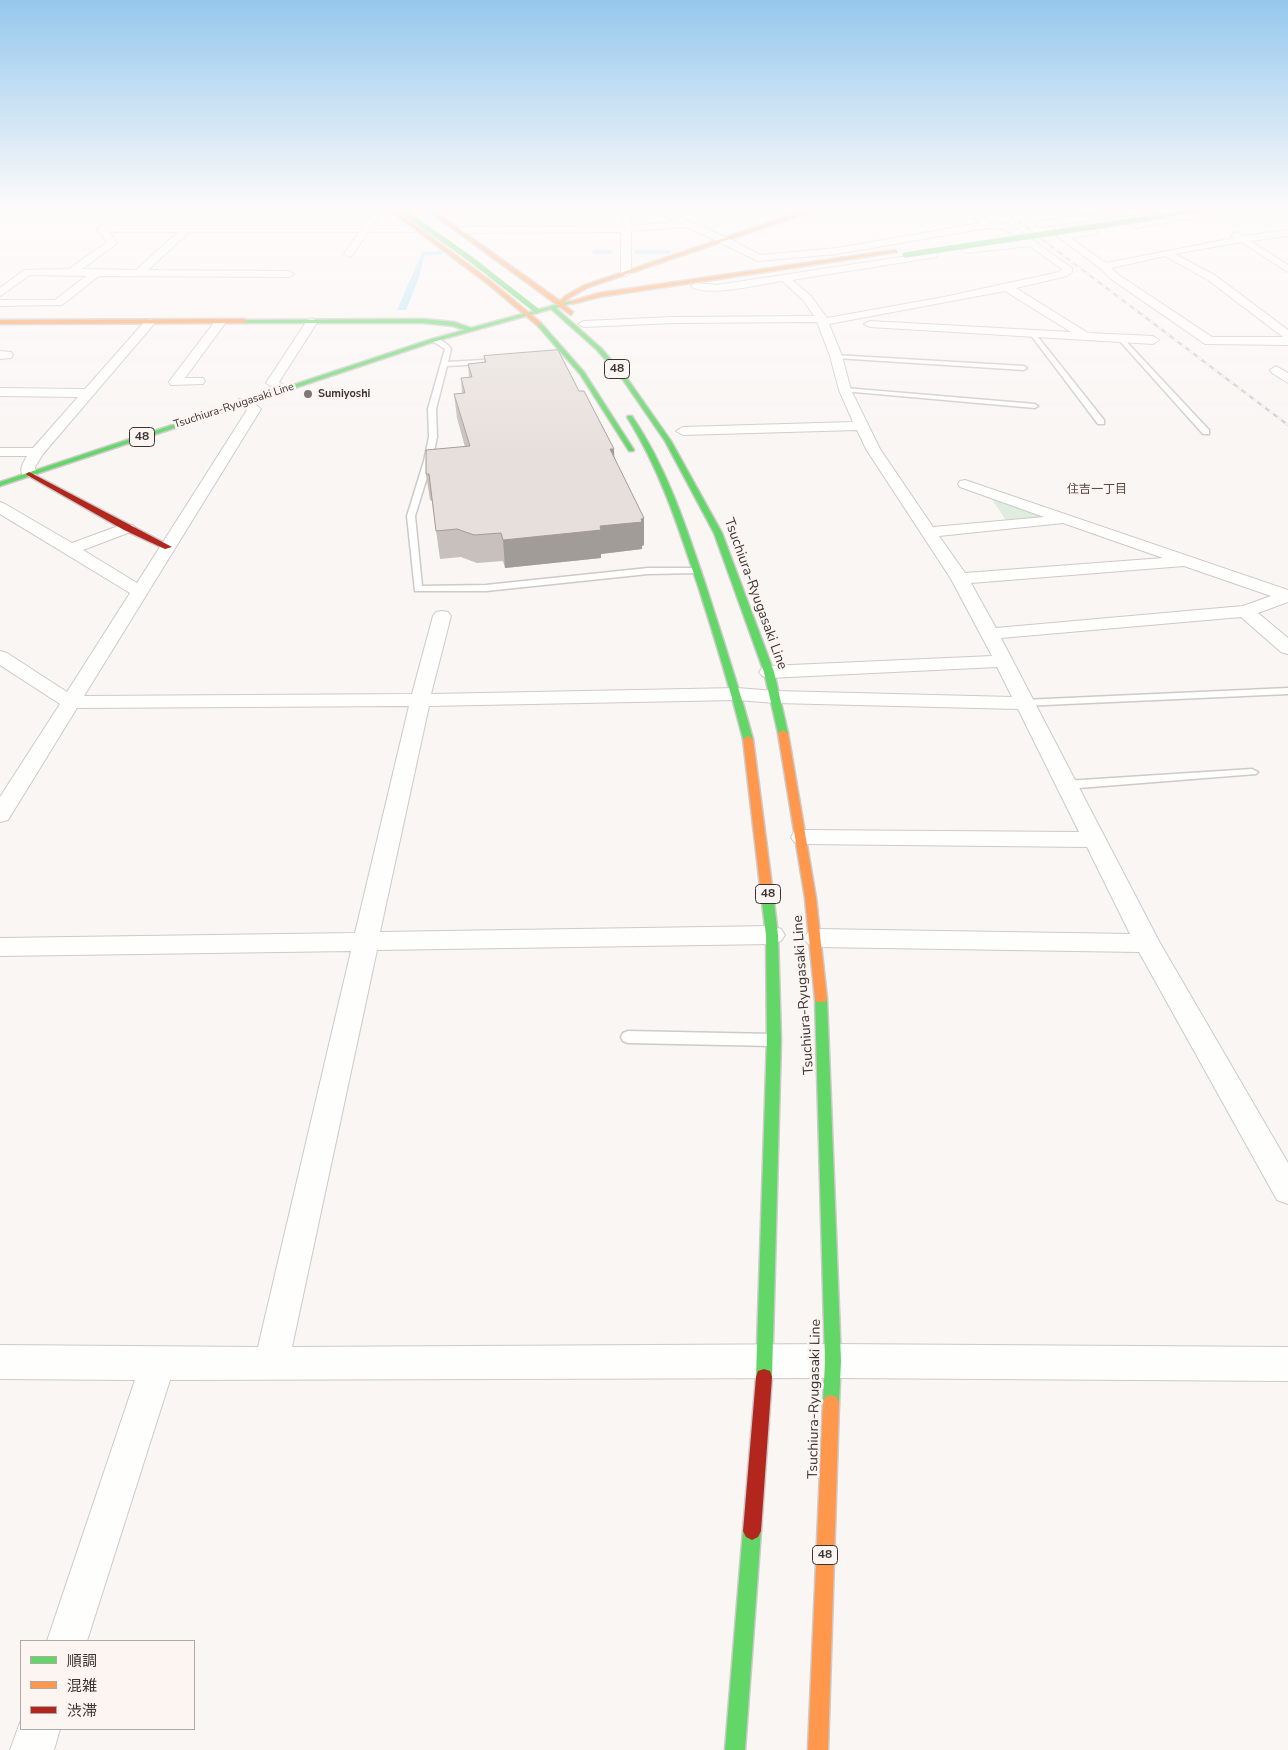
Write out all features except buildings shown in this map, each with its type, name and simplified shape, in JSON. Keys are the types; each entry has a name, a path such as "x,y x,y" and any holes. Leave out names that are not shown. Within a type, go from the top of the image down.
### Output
{"main road":[{"path":"494,288 531,312"},
{"path":"503,288 531,312 546,331 638,463"},
{"path":"528,288 584,324 609,348 646,389"},
{"path":"534,288 557,306 608,301 686,288"},
{"path":"557,306 566,297 582,288"},
{"path":"557,306 599,295 646,288"},
{"name":"Tsuchiura-Ryugasaki Line","path":"0,484 434,340 557,306 625,379 668,441 718,532 769,672 776,697 802,837 817,938 824,1034 832,1361 818,1750"},
{"name":"48","path":"531,312 554,326 593,368"},
{"path":"0,322 440,322 469,329"},
{"name":"Tsuchiura-Ryugasaki Line","path":"622,405 648,443 672,494 737,694 750,748 772,934 774,1040 765,1362 735,1750"},
{"path":"29,474 127,528 168,547"},
{"path":"660,501 685,538"},
{"path":"715,506 718,532"}],"street":[{"path":"0,304 58,303 77,288"},
{"path":"795,288 807,298 822,320 836,356 846,390 873,449 960,579 990,634 1023,703 1147,943 1288,1191"},
{"path":"822,320 892,311 1003,288"},
{"path":"1007,288 1087,336"},
{"path":"1131,288 1209,341 1288,341"},
{"path":"1225,288 1288,336"},
{"path":"584,324 673,320 822,320 1153,340"},
{"path":"29,474 28,467 37,452 150,322"},
{"path":"200,381 175,382 220,322"},
{"path":"284,389 272,383 312,322"},
{"path":"1276,370 1288,379"},
{"path":"0,392 89,393"},
{"path":"0,815 254,409 244,402"},
{"path":"682,431 862,426"},
{"path":"0,452 37,452"},
{"path":"965,484 1288,596"},
{"path":"0,507 140,592"},
{"path":"928,532 1067,520"},
{"path":"72,550 127,528"},
{"path":"960,579 1188,561"},
{"path":"990,634 1245,611 1288,596"},
{"path":"1245,611 1288,648"},
{"path":"271,1364 420,700 442,616"},
{"path":"0,658 70,702 420,700 737,694 776,697 1023,703"},
{"path":"769,672 1004,662"},
{"path":"802,837 1094,840"},
{"path":"0,946 772,934"},
{"path":"817,938 1147,943"},
{"path":"0,1362 271,1364 832,1361 1288,1364"},
{"path":"67,1640 158,1363"},
{"path":"32,1750 39,1730"}],"lane":[{"path":"1032,333 1101,422"},
{"path":"1120,338 1206,432"},
{"path":"434,340 447,347 445,364 432,408 433,437 412,516 418,589 486,588 648,571 697,570"},
{"path":"836,356 1024,368"},
{"path":"445,364 513,361"},
{"path":"846,390 1034,406"},
{"path":"1023,703 1288,691"},
{"path":"1066,785 1252,772"},
{"path":"628,1037 774,1040"}],"green space":[{"path":"987,492 1067,519 1009,525"}],"water":[{"path":"407,288 415,288 406,310 397,310"}],"railway":[{"path":"1106,288 1288,425"}],"traffic: fast":[{"path":"507,288 537,311"},
{"path":"0,484 434,340 572,302"},
{"path":"553,308 599,349 625,379 668,441 718,533 769,672 783,733"},
{"path":"244,321 423,321 454,324 469,329"},
{"path":"539,324 582,373 631,450"},
{"path":"630,417 654,457 673,499 738,701 748,739"},
{"path":"764,1377 774,1040 772,935 767,894"},
{"path":"821,999 833,1361 831,1403"},
{"path":"735,1750 752,1531"}],"traffic: slow":[{"path":"496,288 539,324"},
{"path":"539,288 571,313"},
{"path":"560,304 567,297 584,288"},
{"path":"572,302 599,295 648,288"},
{"path":"0,322 244,321"},
{"path":"783,733 811,898 821,999"},
{"path":"748,739 767,894"},
{"path":"818,1750 831,1403"}],"traffic: jam":[{"path":"29,474 127,528 168,547"},
{"path":"752,1531 764,1377"}],"place":[{"name":"Sumiyoshi","path":"308,394"}],"district":[{"name":"住吉一丁目","path":"1097,490"}]}
